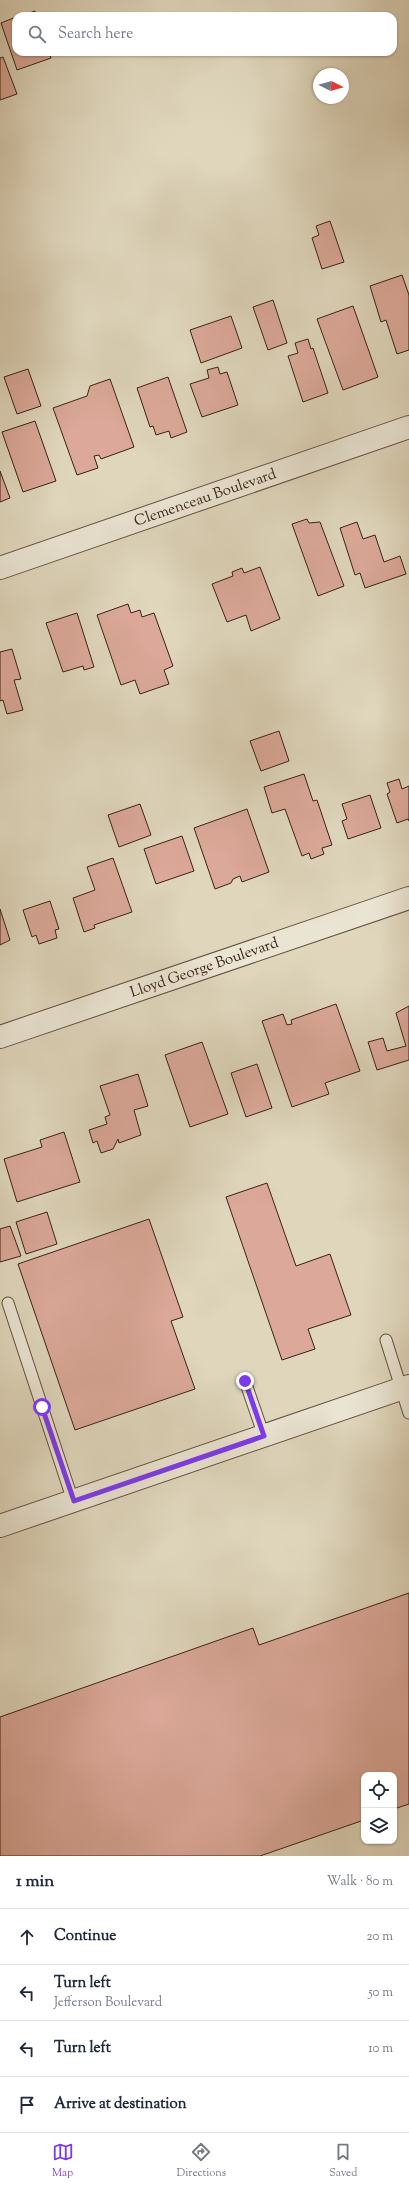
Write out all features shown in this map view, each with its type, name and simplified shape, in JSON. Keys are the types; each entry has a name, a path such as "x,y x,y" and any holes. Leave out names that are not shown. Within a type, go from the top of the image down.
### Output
{"street":[{"name":"Clemenceau Boulevard","path":"0,568 409,427"},
{"name":"Lloyd George Boulevard","path":"0,1037 409,898"},
{"path":"0,1526 405,1388"}],"lane":[{"path":"8,1303 74,1501"},
{"path":"386,1340 405,1388 409,1413"},
{"path":"245,1381 264,1436"}],"building":[{"path":"12,19 12,55 1,23"},
{"path":"12,56 50,56 51,58 17,70"},
{"path":"3,57 17,94 0,100 0,58"},
{"path":"330,221 344,262 322,269 312,238 319,235 316,226"},
{"path":"402,275 409,295 409,350 397,354 386,320 381,322 370,286"},
{"path":"273,300 287,343 268,350 253,307"},
{"path":"353,306 378,377 343,390 317,319"},
{"path":"231,316 242,348 201,363 190,330"},
{"path":"308,339 311,349 313,348 328,393 303,402 288,356 298,353 295,343"},
{"path":"218,367 220,374 227,372 238,405 202,417 190,384 209,378 207,370"},
{"path":"28,369 41,406 17,414 4,377"},
{"path":"168,377 187,432 171,438 169,431 156,435 153,426 150,427 137,388"},
{"path":"110,379 134,447 101,459 99,455 94,456 98,468 77,475 53,408 87,396 90,386"},
{"path":"35,421 56,481 23,492 2,432"},
{"path":"0,471 10,498 0,502"},
{"path":"307,519 309,523 320,522 344,586 318,596 292,524"},
{"path":"357,522 363,539 375,535 384,562 400,556 406,574 365,588 360,573 355,575 340,528"},
{"path":"260,567 280,619 251,631 246,615 227,622 212,584 233,576 232,572 242,568 244,573"},
{"path":"128,604 131,613 140,610 142,617 154,613 173,666 164,670 169,684 140,694 135,680 121,685 97,615"},
{"path":"77,613 94,667 84,670 83,666 63,672 46,623"},
{"path":"12,649 21,679 14,680 23,710 7,714 3,700 0,701 0,652"},
{"path":"279,731 289,761 261,771 250,741"},
{"path":"304,774 313,801 317,800 332,845 322,848 324,854 311,859 309,853 302,856 285,809 272,813 264,787"},
{"path":"399,779 402,789 409,786 409,821 408,819 397,823 387,794 390,792 387,783"},
{"path":"370,795 381,828 348,839 342,821 347,819 342,804"},
{"path":"140,804 151,835 119,847 108,815"},
{"path":"247,809 269,872 242,882 240,876 233,879 231,883 215,889 194,828"},
{"path":"182,836 194,871 156,884 144,849"},
{"path":"113,858 132,912 94,925 95,928 84,932 73,898 95,890 87,867"},
{"path":"50,901 59,929 55,930 57,938 39,944 36,935 32,937 23,910"},
{"path":"0,909 10,940 0,945"},
{"path":"336,1004 360,1071 325,1083 329,1094 292,1107 262,1021 283,1014 287,1025 292,1024 291,1020"},
{"path":"409,1006 409,1060 377,1070 368,1042 383,1038 387,1051 406,1046 396,1013"},
{"path":"202,1042 228,1114 190,1127 165,1055"},
{"path":"257,1064 272,1108 246,1117 231,1073"},
{"path":"138,1074 148,1106 134,1110 141,1135 119,1143 118,1139 113,1149 101,1153 97,1141 93,1143 89,1130 107,1124 105,1117 110,1115 100,1086"},
{"path":"64,1132 80,1182 17,1202 4,1159 42,1147 40,1140"},
{"path":"267,1183 296,1266 330,1254 351,1315 308,1329 315,1349 282,1360 226,1197"},
{"path":"47,1212 57,1244 26,1254 16,1222"},
{"path":"149,1219 183,1317 171,1321 195,1389 75,1430 18,1264"},
{"path":"10,1226 21,1256 0,1262 0,1229"},
{"path":"409,1593 409,1804 397,1808 397,1772 361,1772 361,1821 260,1856 0,1856 0,1717 253,1628 259,1645"}],"route":[{"path":"42,1407 74,1501 264,1436 245,1381"}]}
